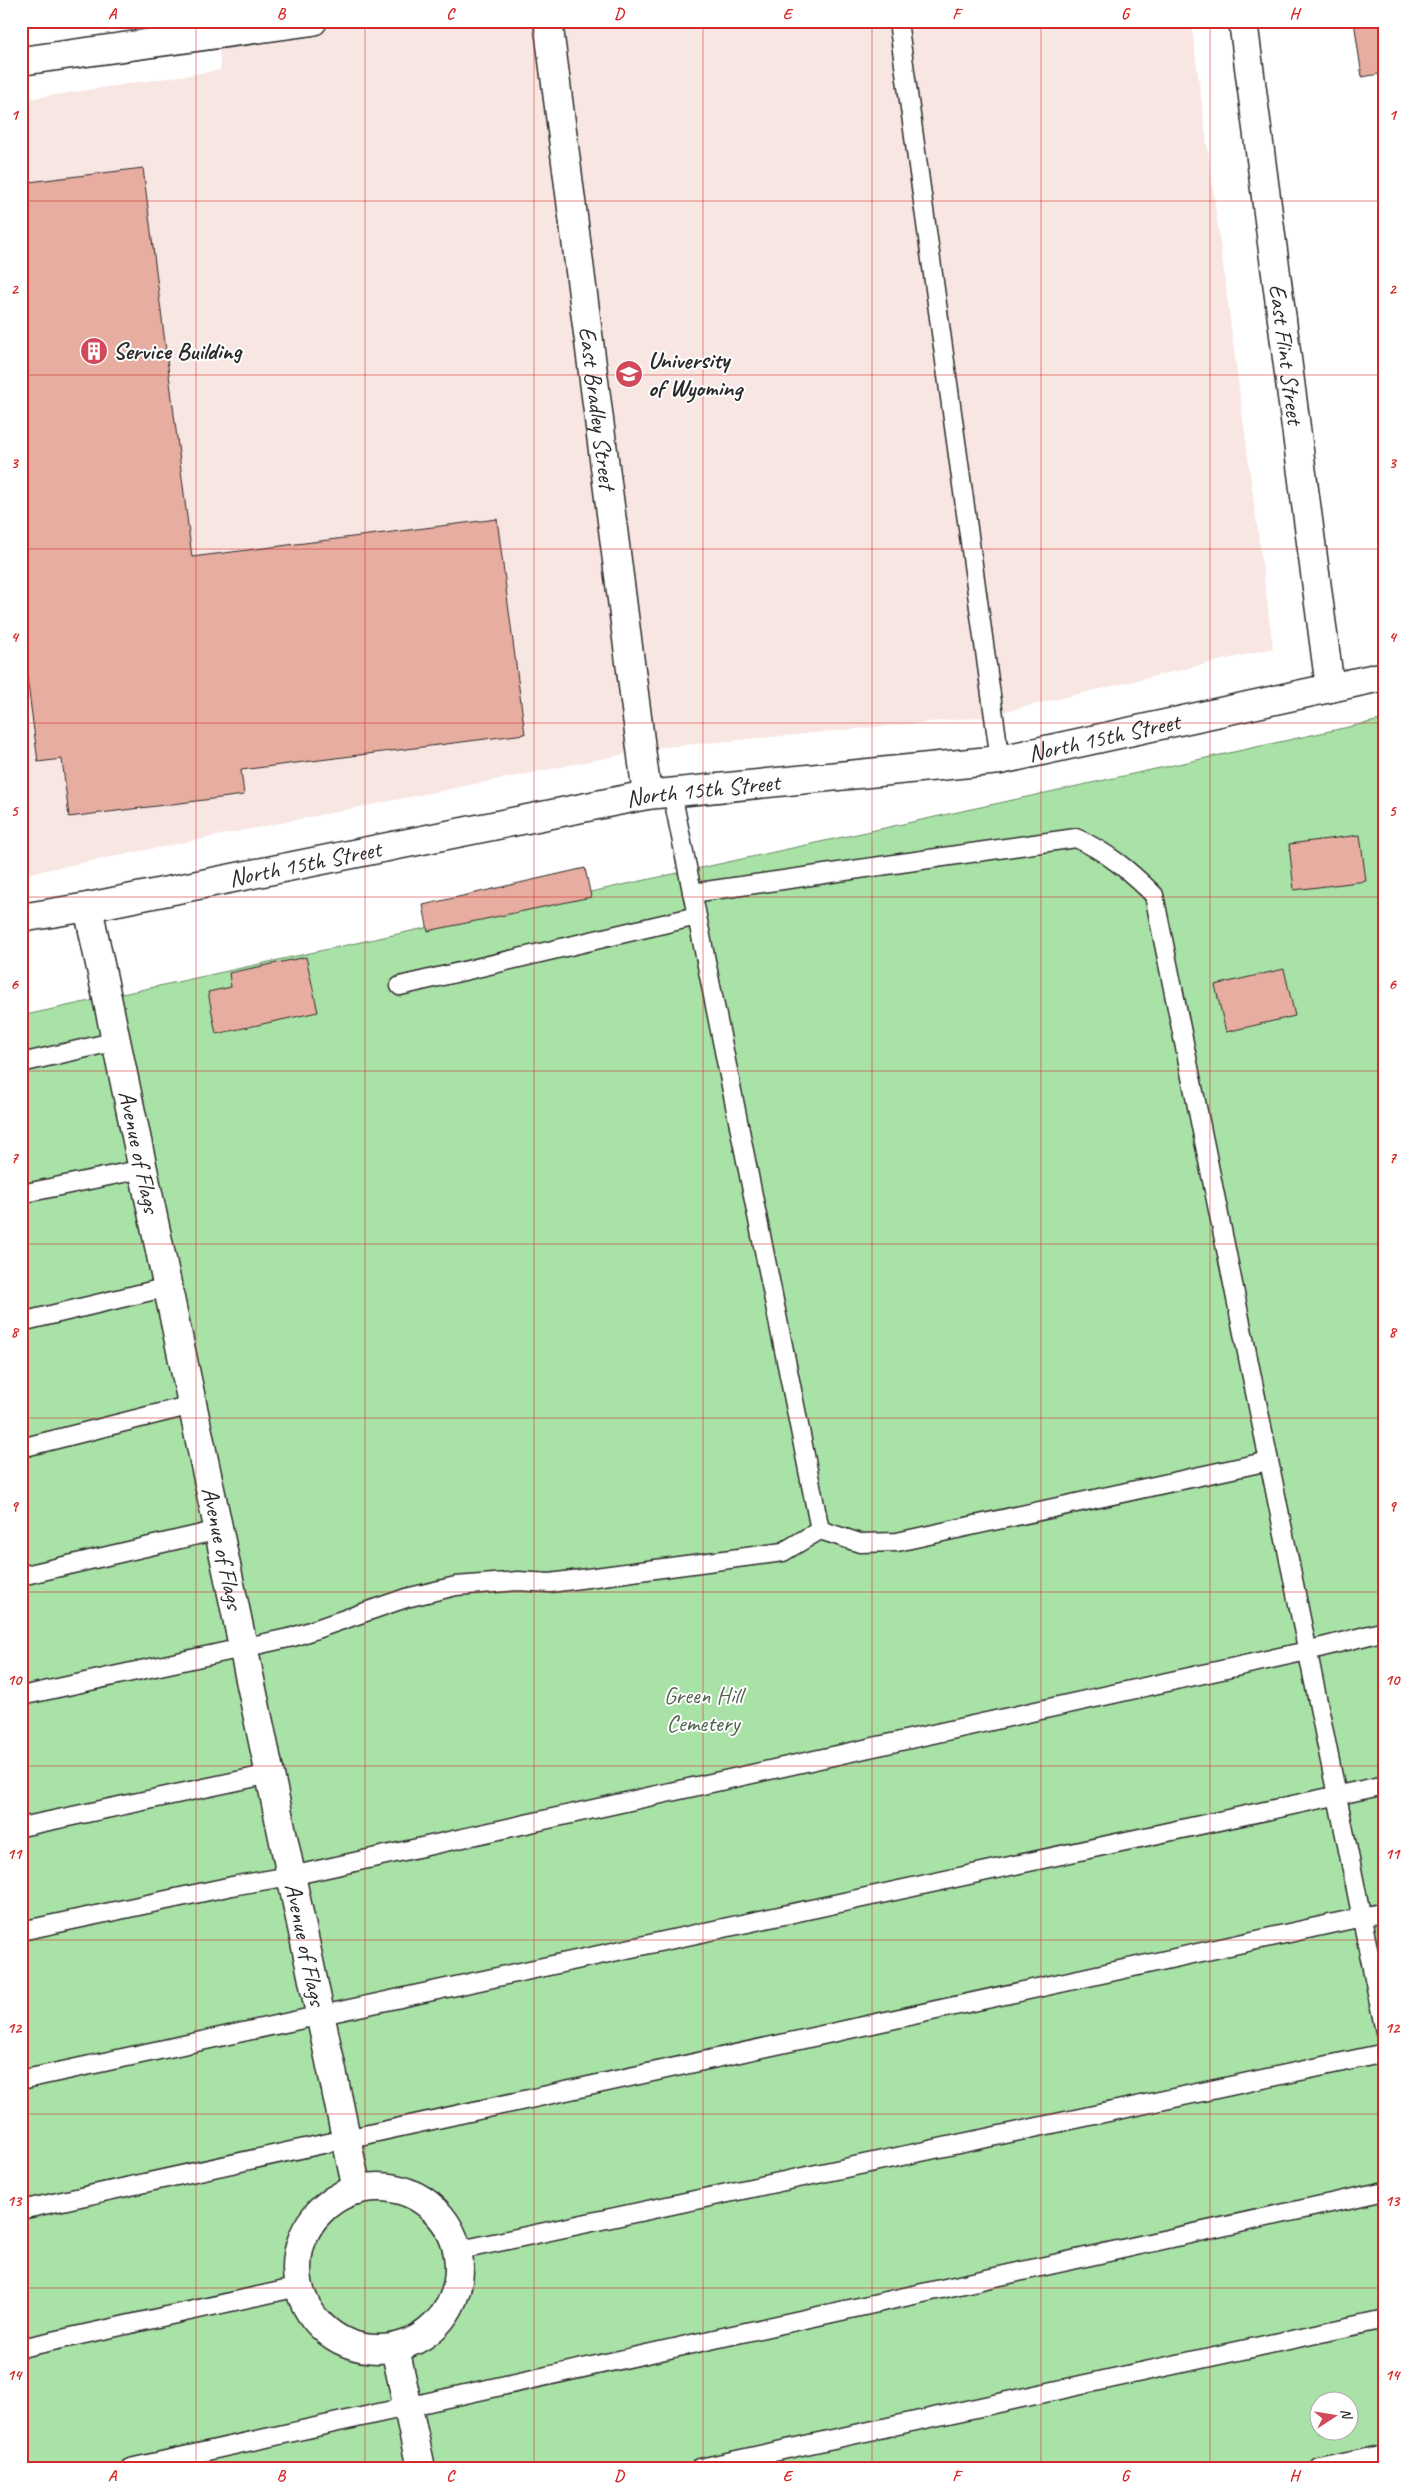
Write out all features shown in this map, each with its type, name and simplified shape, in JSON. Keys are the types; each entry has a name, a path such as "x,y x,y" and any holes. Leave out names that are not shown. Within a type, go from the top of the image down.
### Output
{"street":[{"path":"21,61 200,29 314,21"},
{"name":"East Bradley Street","path":"548,21 659,794"},
{"name":"East Flint Street","path":"1242,21 1330,688"},
{"name":"North 15th Street","path":"21,918 88,907 659,794 1000,760 1385,676"},
{"name":"Avenue of Flags","path":"88,907 357,2190"},
{"path":"380,2187 404,2191 424,2202 441,2218 453,2238 459,2261 457,2285 449,2306 435,2326 416,2340 395,2348 370,2350 346,2343 324,2330 308,2311 299,2287 297,2262 307,2231 315,2216 334,2200 357,2190 380,2187"},
{"path":"395,2348 421,2468"}],"lane":[{"path":"898,21 1000,760"},
{"path":"659,794 692,893 820,1530"},
{"path":"692,893 1076,838 1102,850 1127,868 1154,895 1385,2032"},
{"path":"400,986 696,916"},
{"path":"21,1063 117,1041"},
{"path":"21,1194 143,1169"},
{"path":"21,1322 168,1287"},
{"path":"21,1448 192,1404"},
{"path":"21,1696 293,1637 406,1598 456,1586 518,1581 550,1583 783,1552 820,1530 860,1542 897,1542 1269,1461"},
{"path":"21,1576 219,1530"},
{"path":"21,1931 236,1885 291,1876 1307,1651 1385,1631"},
{"path":"21,1827 270,1774"},
{"path":"21,2080 1385,1785"},
{"path":"21,2210 1385,1912"},
{"path":"456,2251 1385,2053"},
{"path":"130,2468 1385,2191"},
{"path":"21,2348 299,2287"},
{"path":"700,2468 1385,2319"},
{"path":"1320,2468 1385,2454"}],"shaded area":[{"name":"University of Wyoming","path":"216,21 584,21 585,24 608,21 1191,21 1273,648 982,717 655,748 21,875 21,100 221,70"}],"green space":[{"name":"Green Hill Cemetery","path":"1385,719 1385,2468 21,2468 21,1016"}],"building":[{"path":"1354,21 1385,21 1385,73 1362,77"},
{"name":"Service Building","path":"143,168 192,557 497,519 525,734 241,770 244,795 69,817 62,759 38,762 21,630 21,183"},
{"path":"1360,835 1366,881 1294,890 1289,844"},
{"path":"585,868 591,897 428,931 423,905"},
{"path":"306,957 318,1012 216,1034 208,992 231,987 229,973"},
{"path":"1284,969 1295,1016 1226,1032 1215,985"}],"place":[{"name":"Service Building","path":"94,351"},
{"name":"University of Wyoming","path":"629,374"}]}
